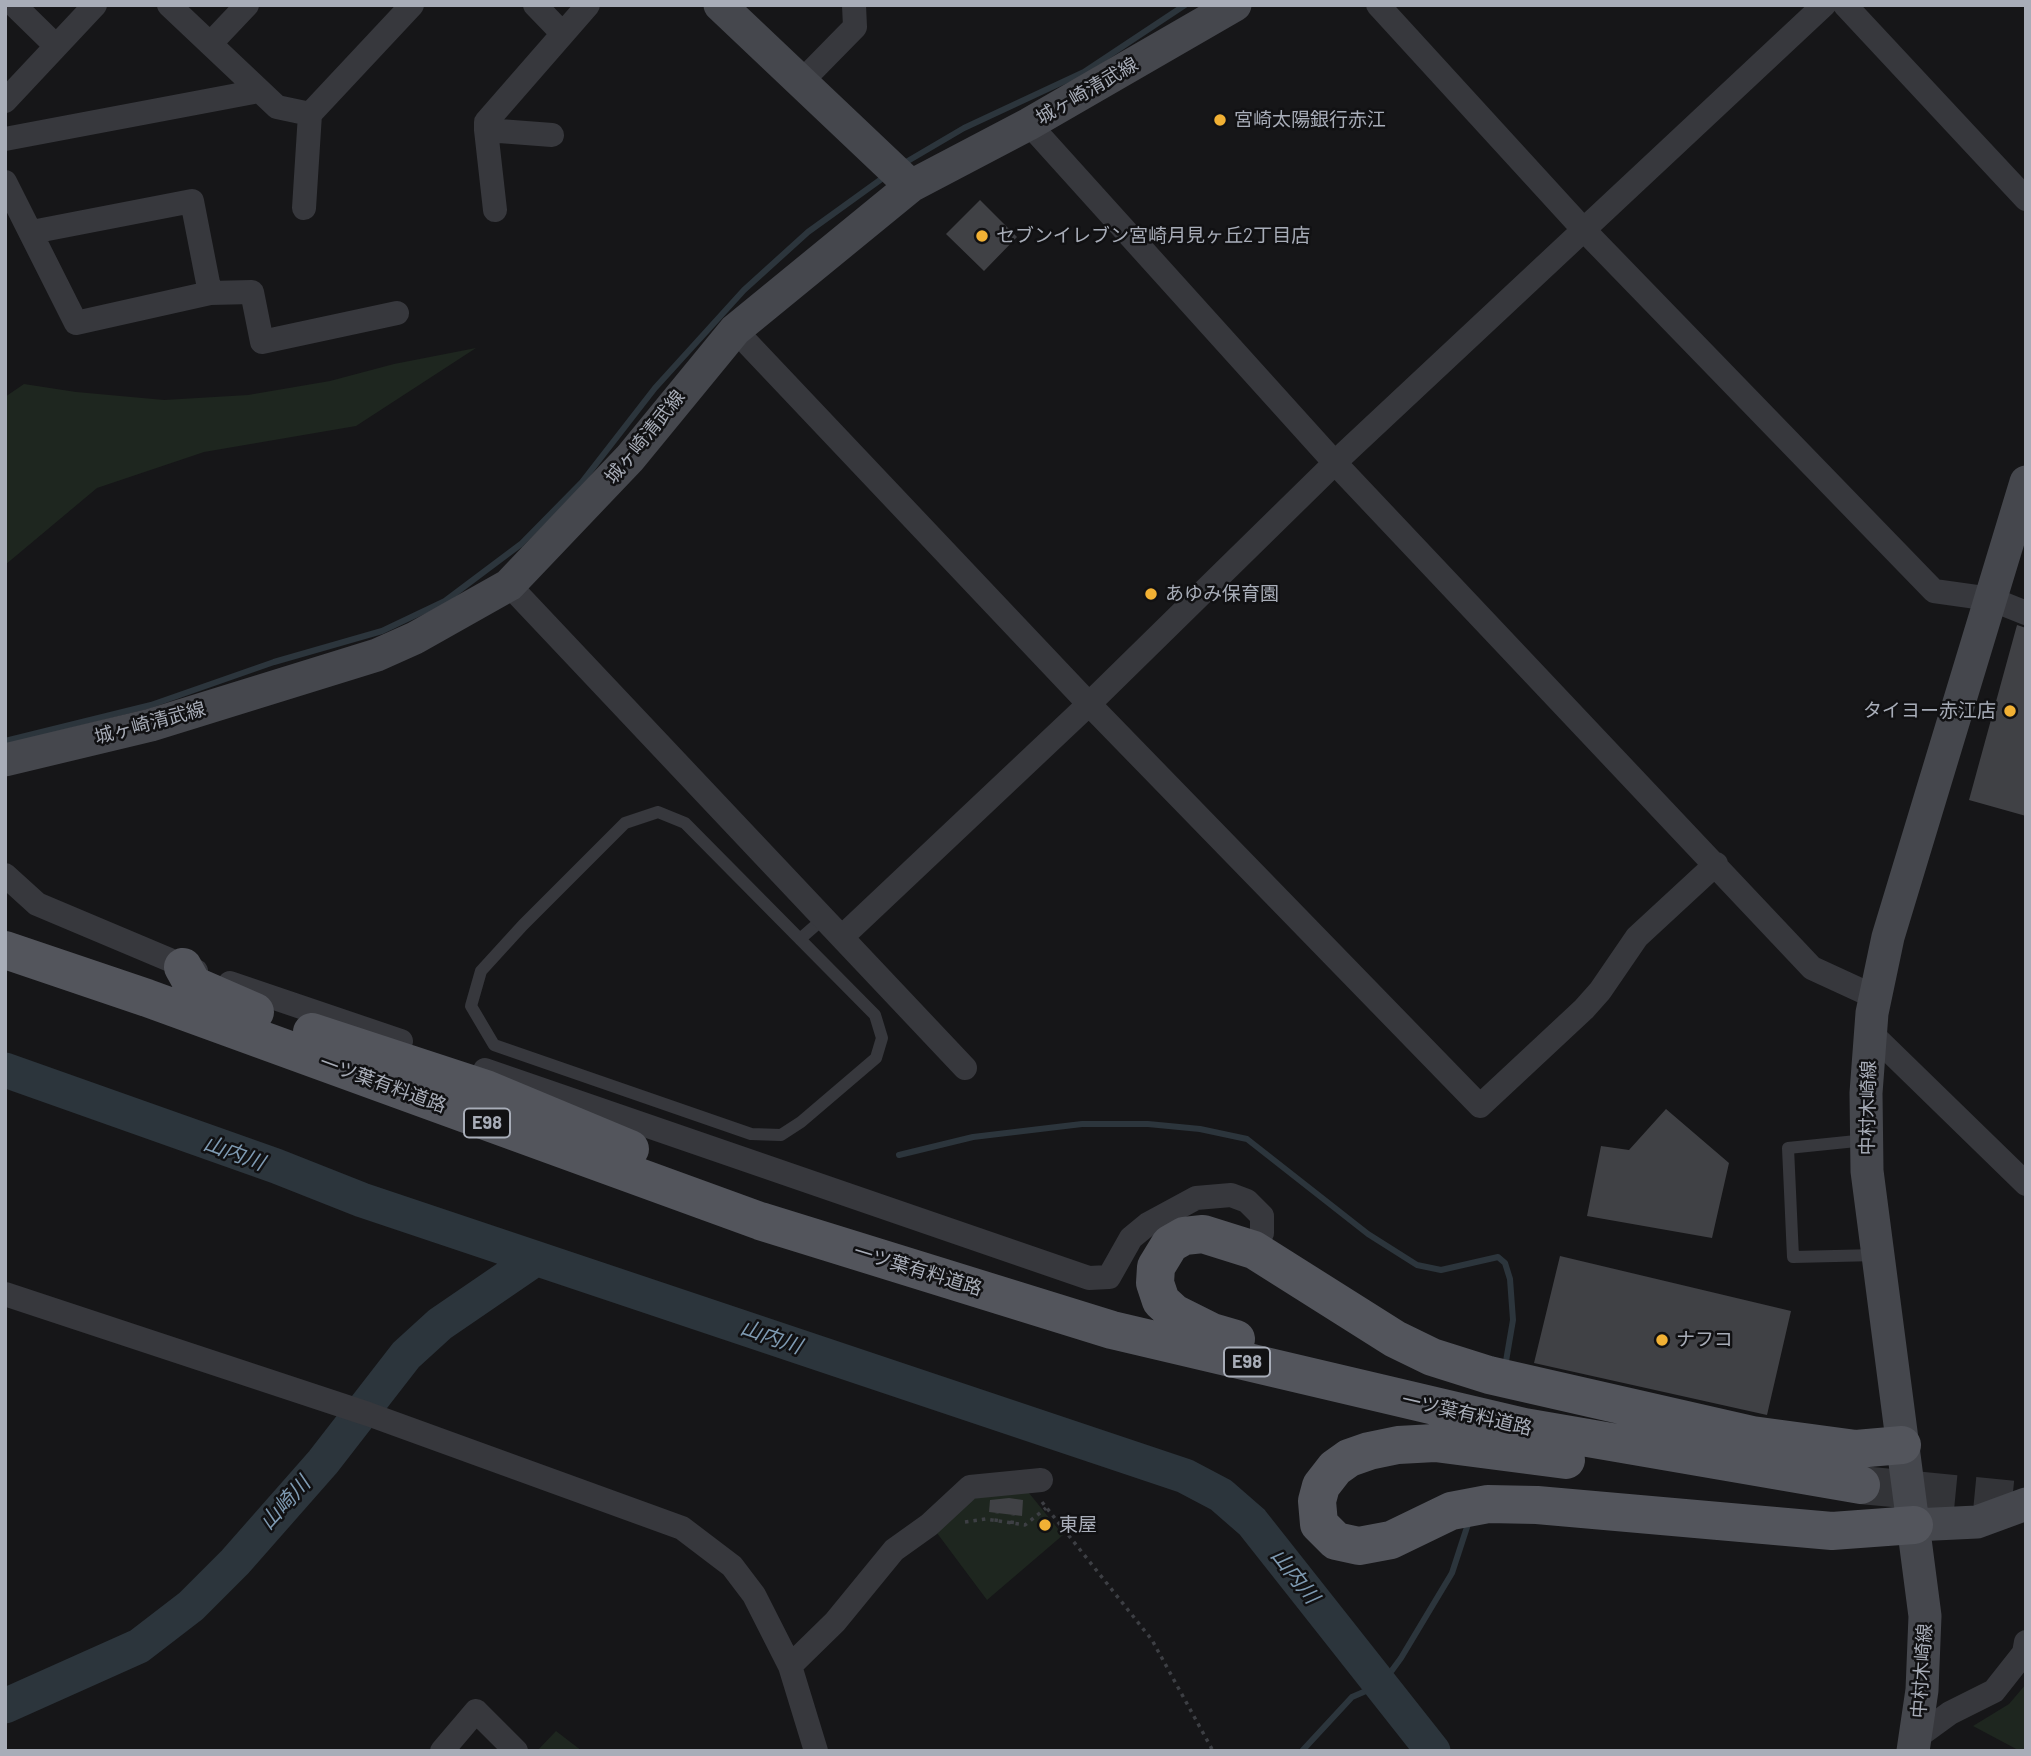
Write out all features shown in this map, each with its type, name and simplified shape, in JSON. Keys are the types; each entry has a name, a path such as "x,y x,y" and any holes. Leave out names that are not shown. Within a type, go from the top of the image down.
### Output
{"main road":[{"path":"720,5 900,175"},
{"name":"城ヶ崎清武線","path":"5,760 151,725 377,655 415,638 509,585 630,458 735,330 900,175 1030,124 1235,5"},
{"name":"中村木崎線","path":"1915,1744 1926,1616 1877,1255 1867,1139 1870,1032 1888,937 2026,482"},
{"name":"一ツ葉有料道路","path":"5,950 147,998 760,1221 1112,1330 1524,1427 1861,1485 1656,1472 1435,1443 1398,1445 1349,1458 1335,1468 1321,1486 1317,1501 1319,1524 1336,1541 1359,1546 1391,1540 1451,1511 1488,1504 1537,1505 1832,1531 1914,1525"},
{"path":"183,967 193,985 247,1010 486,1089 684,1173 894,1248 972,1287"},
{"path":"1524,1427 1212,1332 1174,1313 1161,1301 1155,1283 1156,1267 1170,1244 1184,1236 1203,1234 1225,1239 1254,1250 1395,1339 1432,1357 1489,1375 1752,1435 1856,1449 1902,1445"},
{"path":"1914,1525 1977,1522 2026,1504"}],"street":[{"path":"14,5 56,46"},
{"path":"5,101 95,5"},
{"path":"169,5 277,107 310,114"},
{"path":"211,43 247,5"},
{"path":"304,208 310,114 412,5"},
{"path":"535,5 562,33"},
{"path":"495,211 486,122 587,5"},
{"path":"802,81 855,27 854,5"},
{"path":"1378,5 1583,229 1934,591 1991,599 2026,613"},
{"path":"842,937 1089,704 1335,463 1824,5"},
{"path":"1845,5 2026,199"},
{"path":"5,139 259,91"},
{"path":"1030,124 1335,463 1812,968 1875,997"},
{"path":"486,130 552,135"},
{"path":"5,182 75,323 211,293 252,292 262,342 397,313"},
{"path":"32,232 192,201 211,293"},
{"path":"735,330 1089,704 1480,1106 1584,1009 1600,991 1637,937 1716,864"},
{"path":"509,585 965,1068"},
{"path":"5,875 37,904 183,967 1088,1278 1109,1277 1131,1238 1148,1224 1196,1198 1231,1195 1247,1201 1262,1216 1262,1233 1254,1250"},
{"path":"1870,1032 2026,1184"},
{"path":"5,1294 368,1414 682,1528 732,1566 766,1615 790,1665 816,1751"},
{"path":"790,1665 835,1622 894,1550 948,1508 970,1487 1033,1481"},
{"path":"1915,1744 1950,1713 1994,1691 2024,1653 2026,1642"},
{"path":"442,1751 476,1711 516,1751"}],"lane":[{"path":"658,811 685,823 800,939 875,1015 882,1038 876,1058 801,1122 781,1135 751,1134 494,1045 471,1006 481,971 523,925 625,823 658,811"},
{"path":"800,939 824,918"},
{"path":"1867,1139 1788,1148 1793,1257 1877,1255"}],"path":[{"path":"1033,1481 1046,1508 1152,1640 1213,1751"},
{"path":"948,1508 959,1520 986,1519 1025,1525 1046,1508"},
{"path":"996,1522 997,1513"},
{"path":"1012,1524 1013,1515"}],"shaded area":[{"path":"476,348 356,426 204,452 97,488 5,565 5,397 24,384 164,400 248,395 330,381 394,364"},
{"path":"976,1491 1029,1493 1063,1535 987,1600 934,1529"},
{"path":"2026,1684 2026,1751 2020,1751 1973,1726 2009,1704"},
{"path":"556,1731 582,1751 537,1751"}],"building":[{"name":"セブンイレブン宮崎月見ヶ丘2丁目店","path":"980,200 1017,237 984,271 946,234"},
{"name":"タイヨー赤江店","path":"2017,625 2026,628 2026,816 1969,800"},
{"path":"1666,1109 1729,1163 1712,1238 1587,1216 1601,1146 1629,1150"},
{"name":"ナフコ","path":"1560,1256 1791,1311 1767,1415 1534,1363"},
{"path":"990,1500 1023,1500 1022,1516 989,1512"}],"waterway":[{"path":"901,165 964,128 1084,72 1185,5"},
{"path":"5,741 151,705 274,662 382,631 445,601 521,544 582,482 655,388 744,290 808,232 887,175"},
{"name":"山内川","path":"5,1070 276,1166 362,1200 1185,1476 1221,1495 1252,1522 1433,1751"},
{"path":"899,1155 973,1137 1082,1124 1148,1124 1200,1129 1247,1139 1368,1234 1417,1265 1441,1270 1498,1257 1505,1263 1510,1279 1513,1320 1505,1367"},
{"name":"山崎川","path":"5,1706 139,1646 191,1606 235,1562 323,1462 406,1355 440,1324 535,1259"},
{"path":"1302,1751 1352,1697 1382,1684 1401,1658 1452,1573 1469,1521"}],"tunnel":[{"path":"1861,1485 2026,1501"}],"place":[{"name":"宮崎太陽銀行赤江","path":"1220,120"},
{"name":"セブンイレブン宮崎月見ヶ丘2丁目店","path":"982,236"},
{"name":"あゆみ保育園","path":"1151,594"},
{"name":"タイヨー赤江店","path":"2010,711"},
{"name":"ナフコ","path":"1662,1340"},
{"name":"東屋","path":"1045,1525"}]}
